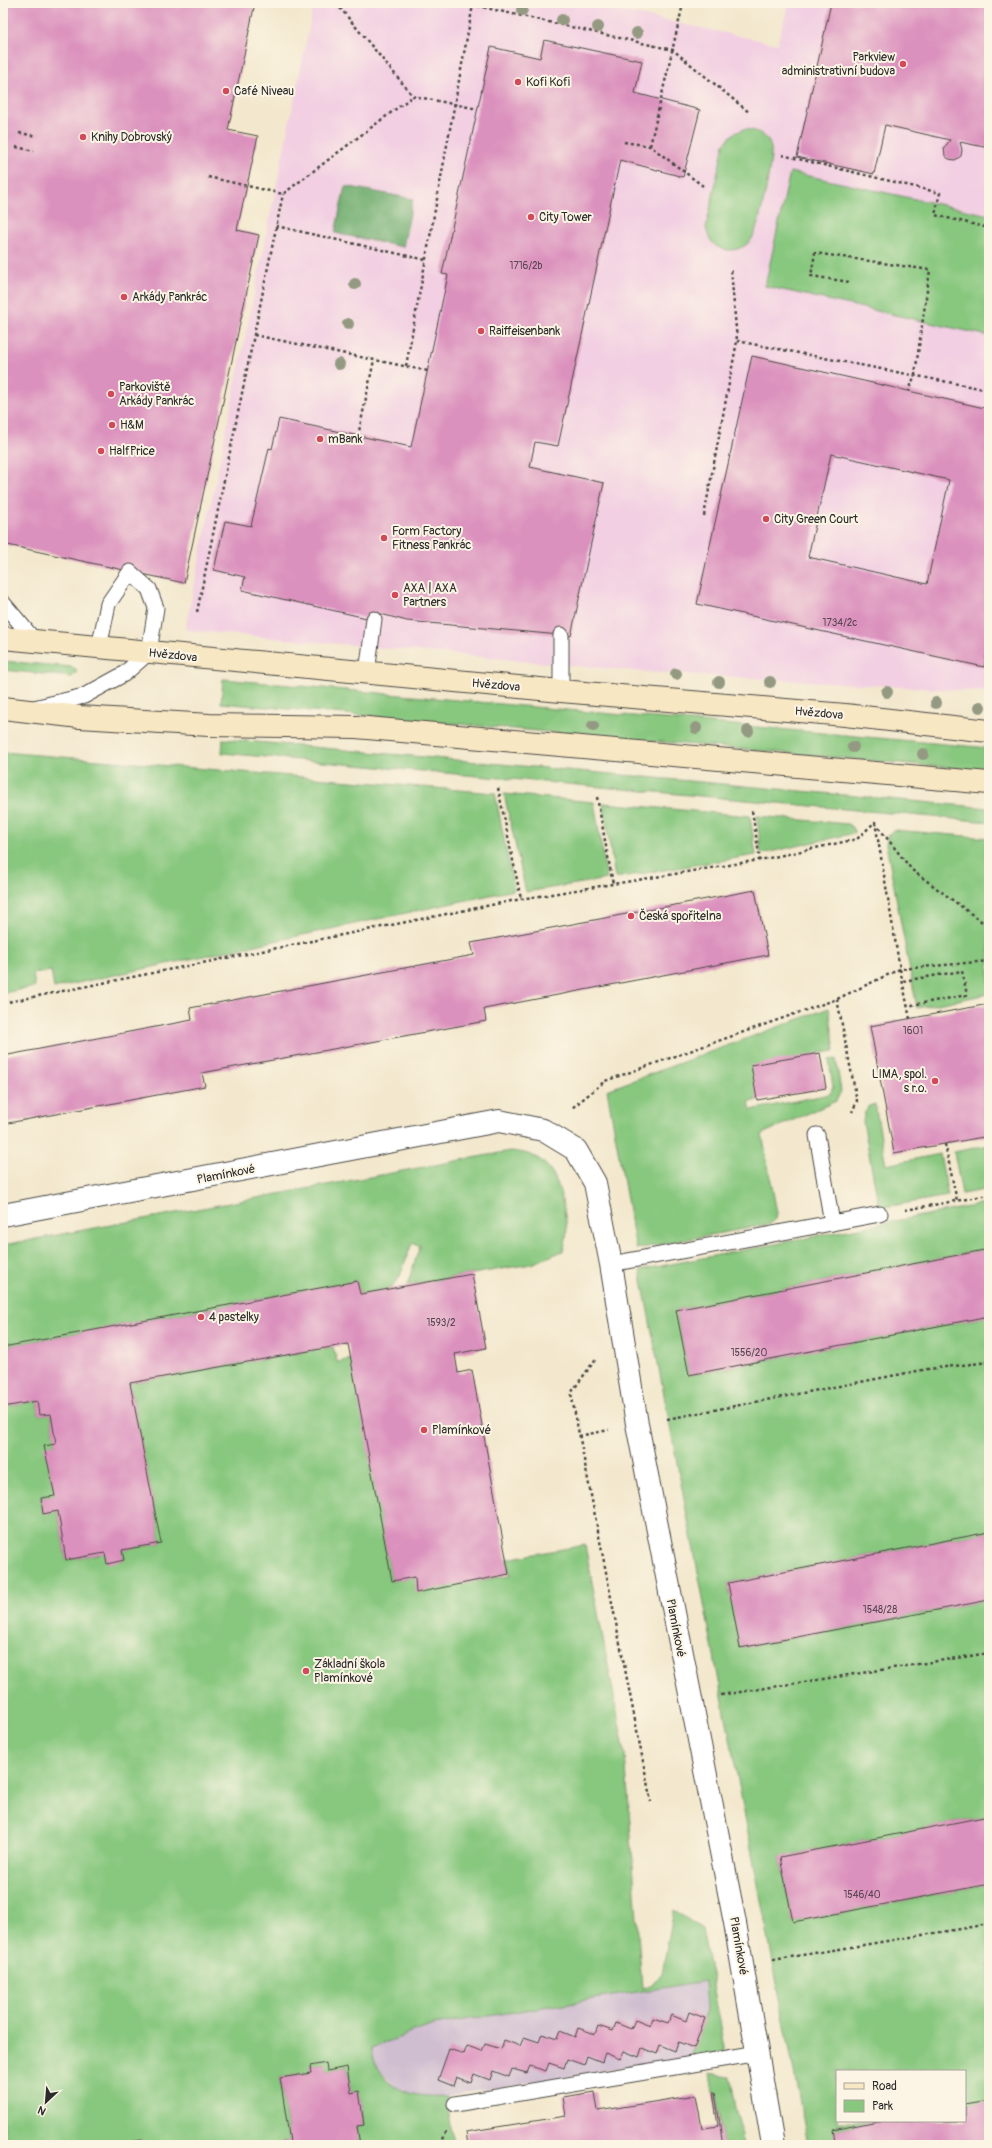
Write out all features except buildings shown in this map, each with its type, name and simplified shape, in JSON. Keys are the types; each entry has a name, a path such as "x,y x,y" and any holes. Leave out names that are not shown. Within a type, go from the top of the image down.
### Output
{"street":[{"name":"Hvězdova","path":"3,638 562,691 845,715 989,731"},
{"path":"13,709 80,717 209,725 356,727 989,783"},
{"name":"Plamínkové","path":"3,1215 500,1122 543,1130 576,1150 595,1183 611,1264 637,1424 735,1923 773,2145"}],"lane":[{"path":"13,709 84,696 124,674 149,652 156,608 149,589 130,572 108,604 99,648"},
{"path":"3,603 35,641"},
{"path":"366,673 374,619"},
{"path":"561,635 562,691"},
{"path":"817,1135 832,1223"},
{"path":"611,1264 880,1214"},
{"path":"455,2104 758,2053"}],"path":[{"path":"336,3 413,96 478,109"},
{"path":"650,146 683,4 676,3"},
{"path":"406,366 474,5 673,50 750,113"},
{"path":"197,612 282,194 413,96"},
{"path":"19,133 37,136"},
{"path":"624,142 650,146 703,186"},
{"path":"16,147 34,152"},
{"path":"782,155 940,193 935,215 989,228"},
{"path":"208,177 282,194"},
{"path":"276,226 426,260"},
{"path":"849,282 811,276 815,253 930,270 915,374 909,391"},
{"path":"704,516 738,341 731,269"},
{"path":"254,335 428,371"},
{"path":"738,341 915,374 989,390"},
{"path":"358,436 374,360"},
{"path":"498,788 521,899"},
{"path":"597,797 613,884"},
{"path":"752,811 760,860"},
{"path":"3,1003 521,899 760,860 857,839 875,822"},
{"path":"875,822 912,870 989,927"},
{"path":"875,822 910,1019"},
{"path":"572,1108 605,1081 837,999 900,969 989,961"},
{"path":"903,981 962,971 967,995 907,1006"},
{"path":"837,999 856,1101 852,1112"},
{"path":"945,1144 957,1201"},
{"path":"880,1214 989,1195"},
{"path":"596,1358 571,1393 651,1802"},
{"path":"579,1436 928,1369 989,1362"},
{"path":"720,1696 989,1654"},
{"path":"742,1966 989,1924"}],"shaded area":[{"path":"314,3 583,3 777,44 789,3 989,3 989,692 646,672 185,630"},
{"path":"706,1981 707,2020 693,2057 446,2096 429,2097 416,2096 396,2088 381,2073 373,2057 371,2048 433,2025"}],"green space":[{"path":"744,129 753,130 767,139 771,148 770,166 758,224 754,234 747,244 730,250 718,247 714,244 709,238 706,228 724,144 733,134"},
{"path":"790,172 989,215 989,336 765,286"},
{"path":"345,186 413,199 403,247 335,233"},
{"path":"3,661 72,667 76,669 76,673 72,677 3,670"},
{"path":"223,679 989,748 989,771 221,703"},
{"path":"223,739 989,808 989,822 222,753"},
{"path":"3,752 495,793 514,890 54,988 51,971 33,974 35,987 3,993"},
{"path":"504,794 594,802 607,879 526,892"},
{"path":"603,803 750,816 756,855 615,878"},
{"path":"757,816 848,824 855,830 855,833 761,854"},
{"path":"894,830 989,838 989,994 917,1008 886,844 887,836"},
{"path":"829,1008 835,1051 820,1053 757,1100 749,1102 751,1110 830,1094 833,1087 829,1060 836,1059 841,1091 836,1101 762,1134 777,1213 776,1219 770,1224 636,1249 607,1090"},
{"path":"875,1104 886,1165 940,1154 948,1196 879,1208 863,1121 865,1112 869,1106"},
{"path":"989,1145 989,1189 962,1194 954,1152"},
{"path":"510,1151 533,1156 548,1167 553,1174 560,1194 566,1223 567,1233 563,1251 531,1264 407,1285 420,1246 412,1243 400,1276 391,1289 360,1294 357,1281 3,1347 3,1245"},
{"path":"989,1203 989,1249 676,1310 689,1375 989,1316 989,1532 728,1583 741,1648 989,1600 989,1816 780,1857 793,1922 989,1884 989,2100 966,2104 966,2070 836,2070 836,2122 873,2122 833,2130 836,2145 808,2145 640,1270"},
{"name":"Základní škola Plamínkové","path":"333,1347 337,1362 352,1359 392,1581 415,1577 447,1587 450,1585 476,1580 479,1582 479,1580 510,1576 507,1559 585,1545 625,1754 642,1988 653,1984 662,1973 674,1910 702,1929 726,2052 693,2057 693,2049 707,2010 705,1981 433,2025 371,2048 375,2062 381,2074 388,2082 408,2093 446,2096 454,2145 360,2145 357,2126 364,2124 359,2092 351,2093 347,2067 327,2071 325,2063 310,2066 311,2073 280,2078 290,2142 283,2143 283,2145 143,2145 142,2140 112,2145 3,2145 3,1407 37,1401 39,1415 51,1414 56,1444 45,1448 55,1496 41,1498 43,1513 58,1511 66,1560 105,1553 107,1563 124,1560 122,1550 161,1543 130,1383"},
{"path":"710,2073 730,2076 743,2145 723,2145 716,2093 713,2093"}],"place":[{"name":"Parkview administrativní budova","path":"903,64"},
{"name":"Kofi Kofi","path":"518,82"},
{"name":"Café Niveau","path":"226,91"},
{"name":"Knihy Dobrovský","path":"83,137"},
{"name":"City Tower","path":"531,217"},
{"name":"Arkády Pankrác","path":"124,297"},
{"name":"Raiffeisenbank","path":"481,331"},
{"name":"Parkoviště Arkády Pankrác","path":"111,394"},
{"name":"H&M","path":"112,425"},
{"name":"mBank","path":"320,439"},
{"name":"HalfPrice","path":"101,451"},
{"name":"City Green Court","path":"766,519"},
{"name":"Form Factory Fitness Pankrác","path":"384,538"},
{"name":"AXA | AXA Partners","path":"395,595"},
{"name":"Česká spořitelna","path":"631,916"},
{"name":"LIMA, spol. s r.o.","path":"935,1081"},
{"name":"4 pastelky","path":"201,1317"},
{"name":"Plamínkové","path":"424,1430"},
{"name":"Základní škola Plamínkové","path":"306,1671"}]}
